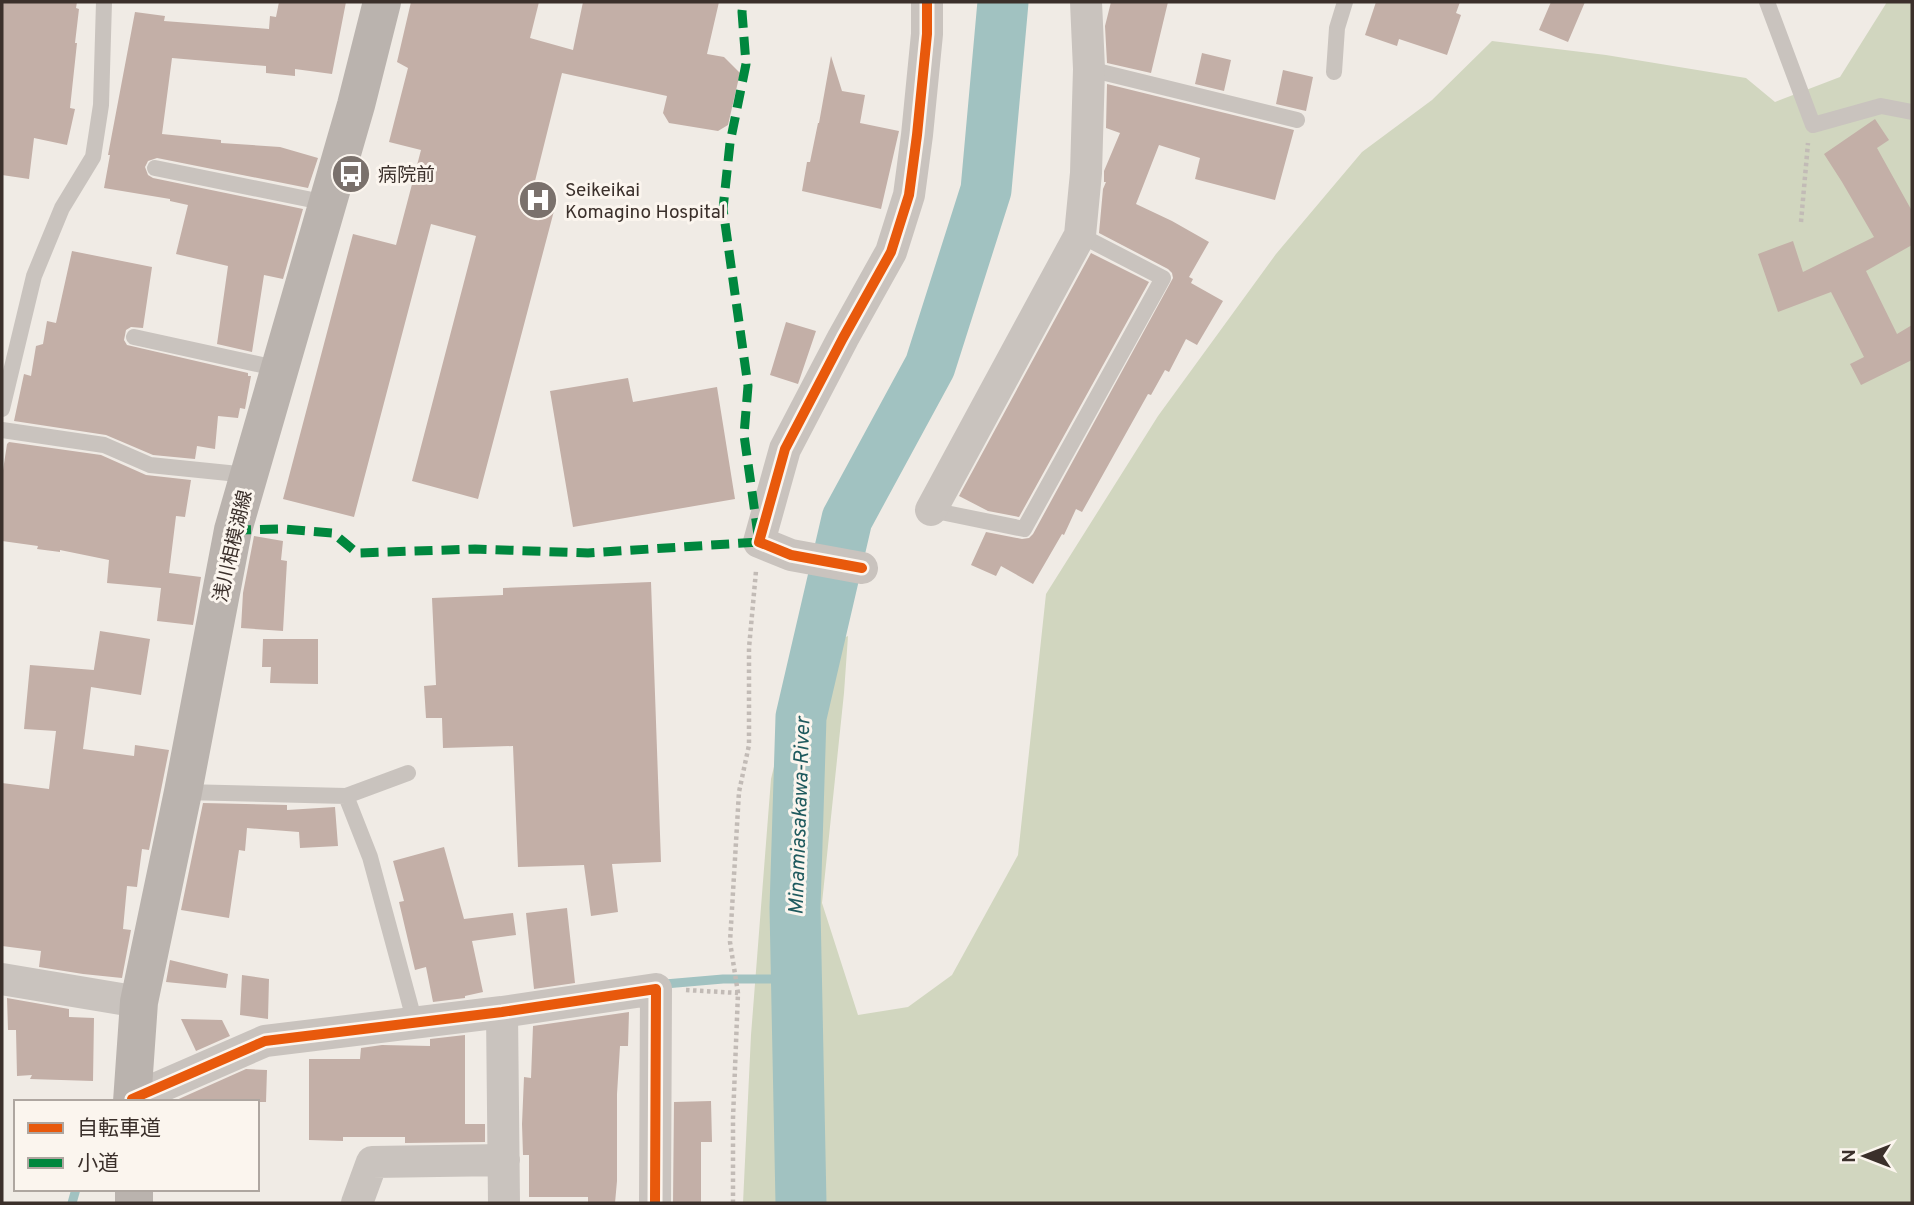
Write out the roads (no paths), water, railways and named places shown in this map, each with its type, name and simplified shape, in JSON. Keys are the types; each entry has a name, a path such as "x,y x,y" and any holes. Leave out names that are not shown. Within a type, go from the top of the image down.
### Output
{"main road":[{"name":"浅川相模湖線","path":"132,1100 139,1002 183,792 233,530 356,105 383,2"}],"street":[{"path":"862,568 791,555 760,542 785,449 891,253 909,195 918,135 927,34 927,2"},
{"path":"931,510 1080,235 1086,173 1089,69 1086,2"},
{"path":"2,979 139,1002"},
{"path":"132,1100 265,1041 502,1012 656,989 655,1203"},
{"path":"502,1012 504,1203"},
{"path":"357,1203 372,1162 504,1160"}],"lane":[{"path":"2,409 34,276 62,208 93,158 101,105 104,2"},
{"path":"1334,72 1337,28 1345,2"},
{"path":"1767,2 1813,125 1881,106 1912,112"},
{"path":"1089,69 1297,120"},
{"path":"155,168 327,203"},
{"path":"931,510 1024,529 1163,278 1080,235"},
{"path":"134,337 280,369"},
{"path":"2,430 104,445 150,465 248,475"},
{"path":"183,792 346,796 408,773"},
{"path":"346,796 370,857 415,1023"}],"waterway":[{"name":"Minamiasakawa-River","path":"801,1203 795,908 801,717 847,519 930,366 986,190 1003,2"},
{"path":"665,984 723,979 796,979"},
{"path":"72,1203 75,1191"}],"place":[{"name":"病院前","path":"351,174"},
{"name":"Seikeikai Komagino Hospital","path":"538,200"}]}
